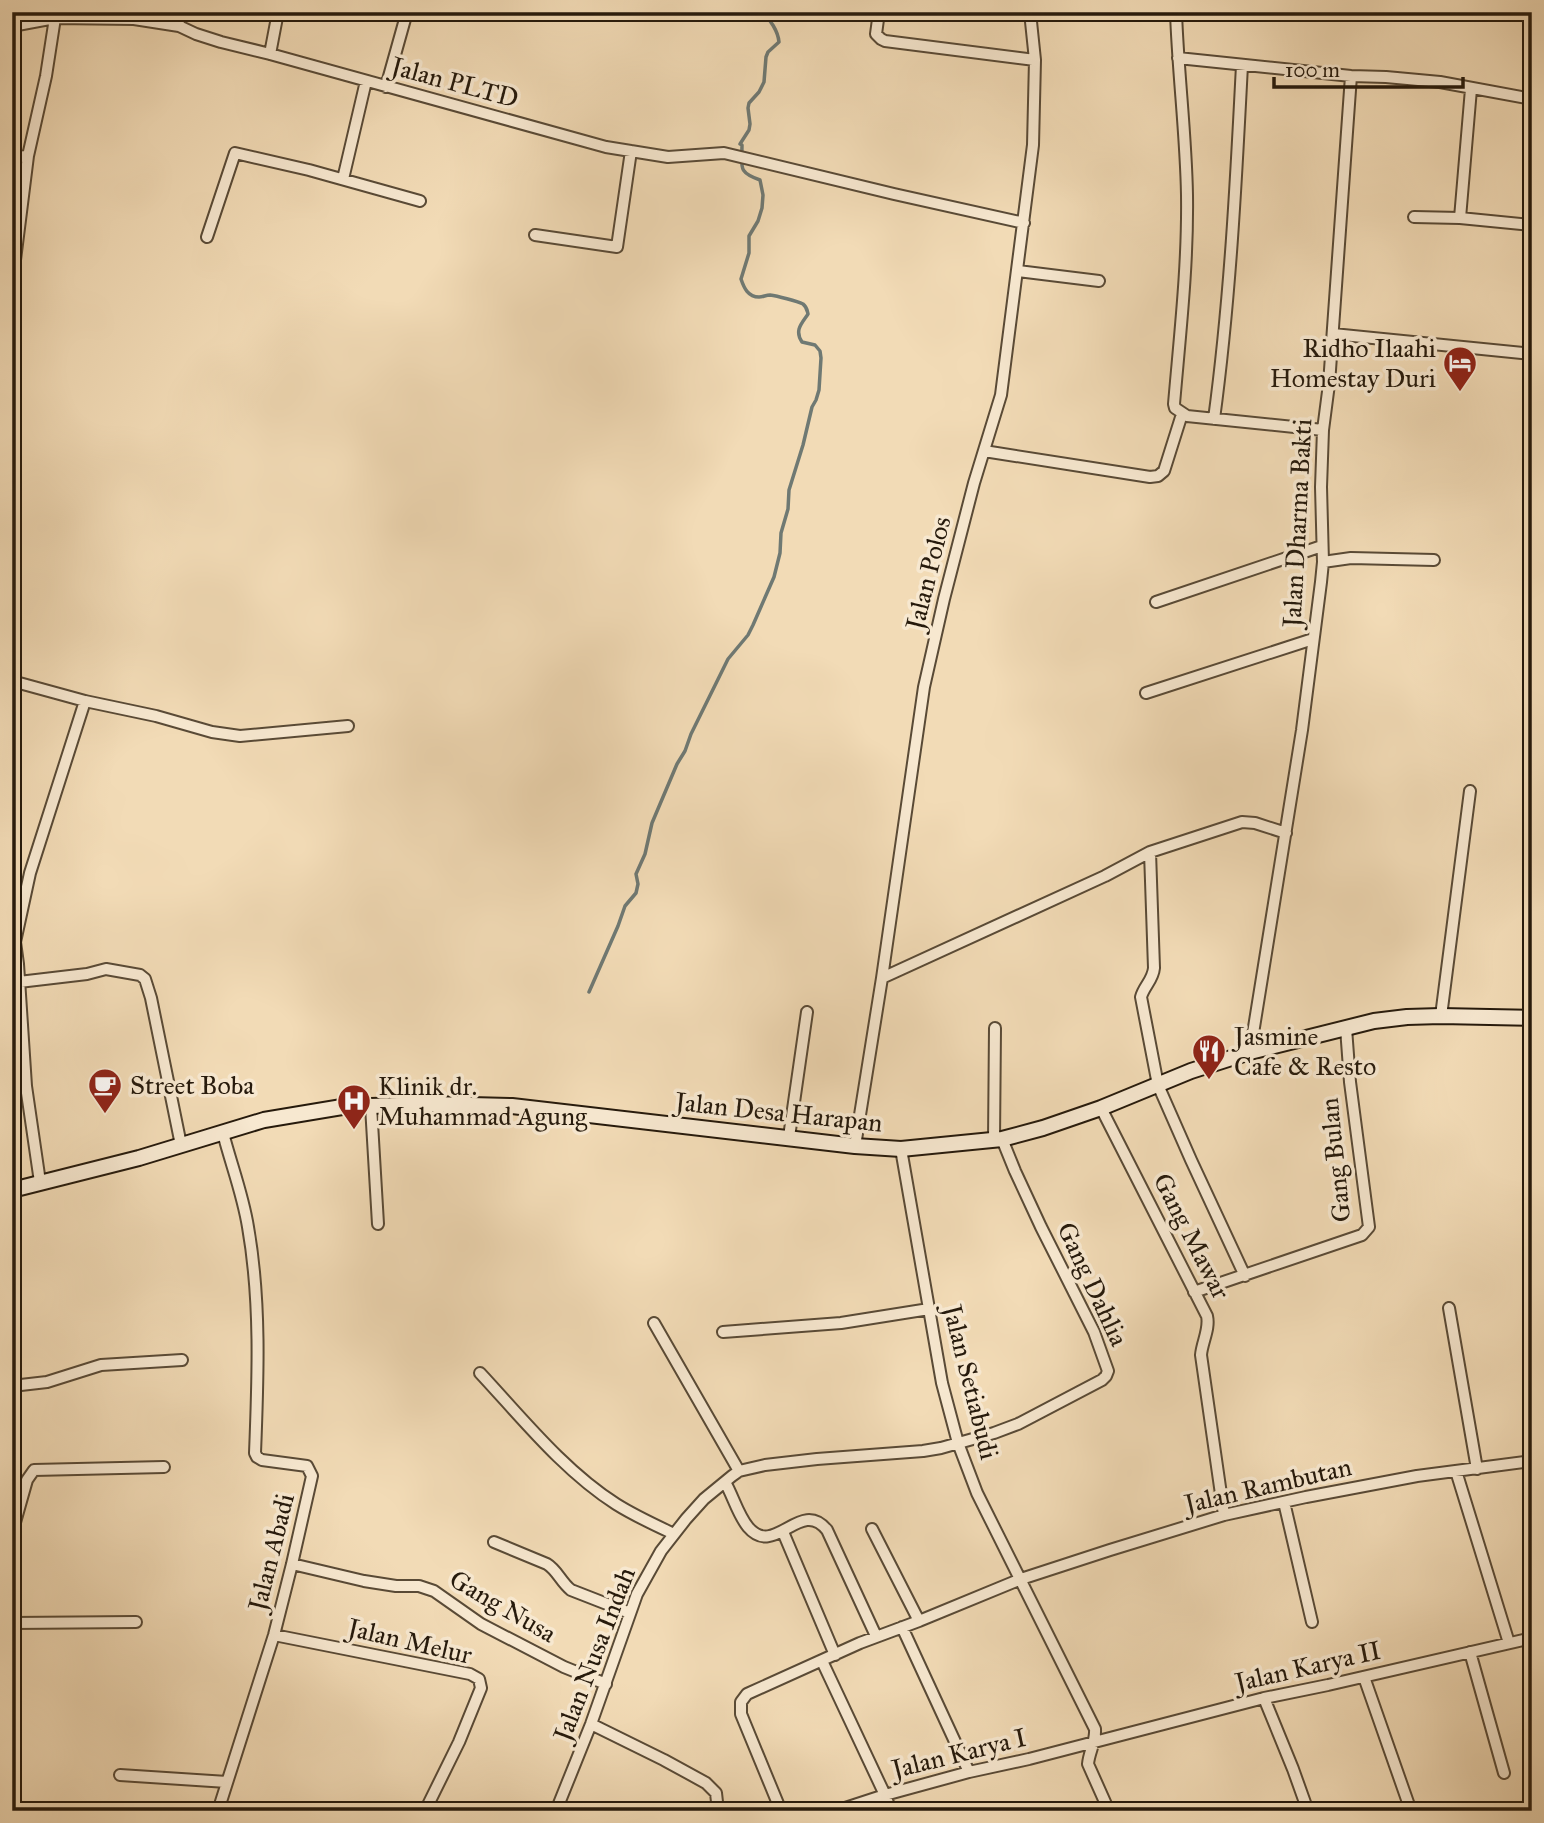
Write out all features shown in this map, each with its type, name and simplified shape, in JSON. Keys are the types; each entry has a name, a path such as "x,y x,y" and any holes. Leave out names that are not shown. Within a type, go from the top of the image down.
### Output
{"street":[{"path":"178,12 179,26"},
{"path":"270,54 278,12"},
{"path":"386,87 407,12"},
{"path":"879,12 876,34 885,41 1035,60"},
{"name":"Jalan Polos","path":"855,1146 924,687 944,599 1001,395 1033,145 1035,60 1030,12"},
{"path":"1177,12 1187,194 1186,268 1175,408 1182,414 1214,419 1323,430"},
{"name":"Jalan PLTD","path":"12,26 55,18 133,16 179,26 221,43 270,54 606,147 668,157 724,153 1024,223"},
{"path":"14,268 28,156 46,76 55,18"},
{"path":"1178,58 1440,82 1532,99"},
{"path":"1214,419 1232,257 1242,65"},
{"name":"Jalan Dharma Bakti","path":"1250,1052 1302,730 1323,562 1323,430 1329,384 1352,76"},
{"path":"343,179 366,81"},
{"path":"1460,218 1471,89"},
{"path":"536,235 617,247 631,151"},
{"path":"207,237 235,153 309,170 420,201"},
{"path":"12,156 28,156"},
{"path":"1414,217 1460,218 1532,225"},
{"path":"1017,271 1099,281"},
{"path":"1333,334 1532,354"},
{"path":"984,451 1150,477 1158,476 1164,471 1182,414"},
{"path":"1156,602 1322,546"},
{"path":"1323,562 1352,558 1434,560"},
{"path":"1146,693 1314,639"},
{"path":"12,681 212,732 240,736 348,726"},
{"path":"40,1182 26,1086 14,942 30,873 85,701"},
{"path":"1441,1016 1470,791"},
{"path":"882,978 1105,876 1150,852 1242,822 1255,823 1286,833"},
{"path":"1150,852 1154,968 1151,980 1142,991 1141,1003 1158,1085 1245,1276"},
{"path":"19,982 87,974 106,969 140,975 145,979 181,1145"},
{"path":"789,1138 807,1012"},
{"name":"Jalan Desa Harapan","path":"12,1190 139,1158 264,1120 354,1105 512,1107 901,1149 998,1139 1043,1128 1101,1108 1191,1071 1250,1052 1374,1021 1441,1016 1532,1018"},
{"path":"995,1028 998,1139"},
{"name":"Gang Bulan","path":"1194,1292 1362,1235 1369,1227 1350,1082 1346,1028"},
{"path":"371,1107 378,1224"},
{"name":"Gang Mawar","path":"1101,1108 1208,1321 1201,1355 1224,1515"},
{"name":"Jalan Abadi","path":"218,1811 274,1636 312,1476 307,1466 262,1460 256,1455 255,1275 248,1224 223,1133"},
{"name":"Gang Dahlia","path":"958,1443 1018,1424 1102,1380 1108,1371 1094,1332 998,1139"},
{"name":"Jalan Setiabudi","path":"901,1149 942,1383 958,1443 977,1493 1095,1729 1094,1742"},
{"path":"723,1332 841,1323 929,1308"},
{"path":"1449,1308 1477,1469"},
{"path":"654,1323 739,1471"},
{"path":"12,1386 47,1382 101,1365 182,1360"},
{"path":"480,1373 578,1475 615,1503 674,1534"},
{"name":"Jalan Nusa Indah","path":"556,1811 606,1684 637,1594 661,1551 704,1499 739,1471 765,1465 923,1451 958,1443"},
{"name":"Jalan Rambutan","path":"781,1811 741,1714 741,1702 747,1694 755,1690 876,1636 1021,1579 1224,1515 1417,1476 1532,1461"},
{"path":"12,1533 27,1480 34,1470 164,1467"},
{"path":"1457,1472 1509,1643"},
{"path":"725,1482 748,1527 755,1533 775,1536 804,1520 812,1519 821,1523 827,1530 876,1636"},
{"path":"1284,1502 1312,1622"},
{"path":"872,1529 919,1621"},
{"path":"783,1532 835,1655"},
{"path":"494,1542 554,1568 570,1590 631,1613"},
{"name":"Gang Nusa","path":"292,1564 364,1581 419,1586 434,1591 481,1624 564,1667 606,1684"},
{"path":"12,1623 136,1622"},
{"path":"902,1627 969,1772"},
{"name":"Jalan Melur","path":"274,1636 470,1674 479,1679 481,1688 460,1742 425,1811"},
{"name":"Jalan Karya II","path":"1094,1742 1264,1699 1532,1637"},
{"path":"1470,1652 1504,1773"},
{"path":"822,1661 891,1811"},
{"path":"1364,1677 1411,1811"},
{"path":"1264,1699 1308,1811"},
{"path":"591,1724 706,1783 716,1793 718,1811"},
{"path":"1094,1742 1088,1764 1110,1811"},
{"name":"Jalan Karya I","path":"836,1811 969,1772 1094,1742"},
{"path":"120,1775 227,1782"}],"waterway":[{"path":"589,992 625,906 636,893 636,874 645,854 652,823 677,764 728,659 748,635 774,577 788,509 789,490 819,390 820,351 815,345 802,342 799,334 808,314 805,306 796,301 769,295 759,297 749,294 741,279 749,253 749,236 758,221 763,195 760,180 747,174 742,168 740,144 749,130 749,103 764,82 766,57 779,42 773,26 762,12"}],"place":[{"name":"Ridho Ilaahi Homestay Duri","path":"1460,393"},
{"name":"Jasmine Cafe & Resto","path":"1209,1081"},
{"name":"Street Boba","path":"105,1115"},
{"name":"Klinik dr. Muhammad Agung","path":"354,1131"}]}
